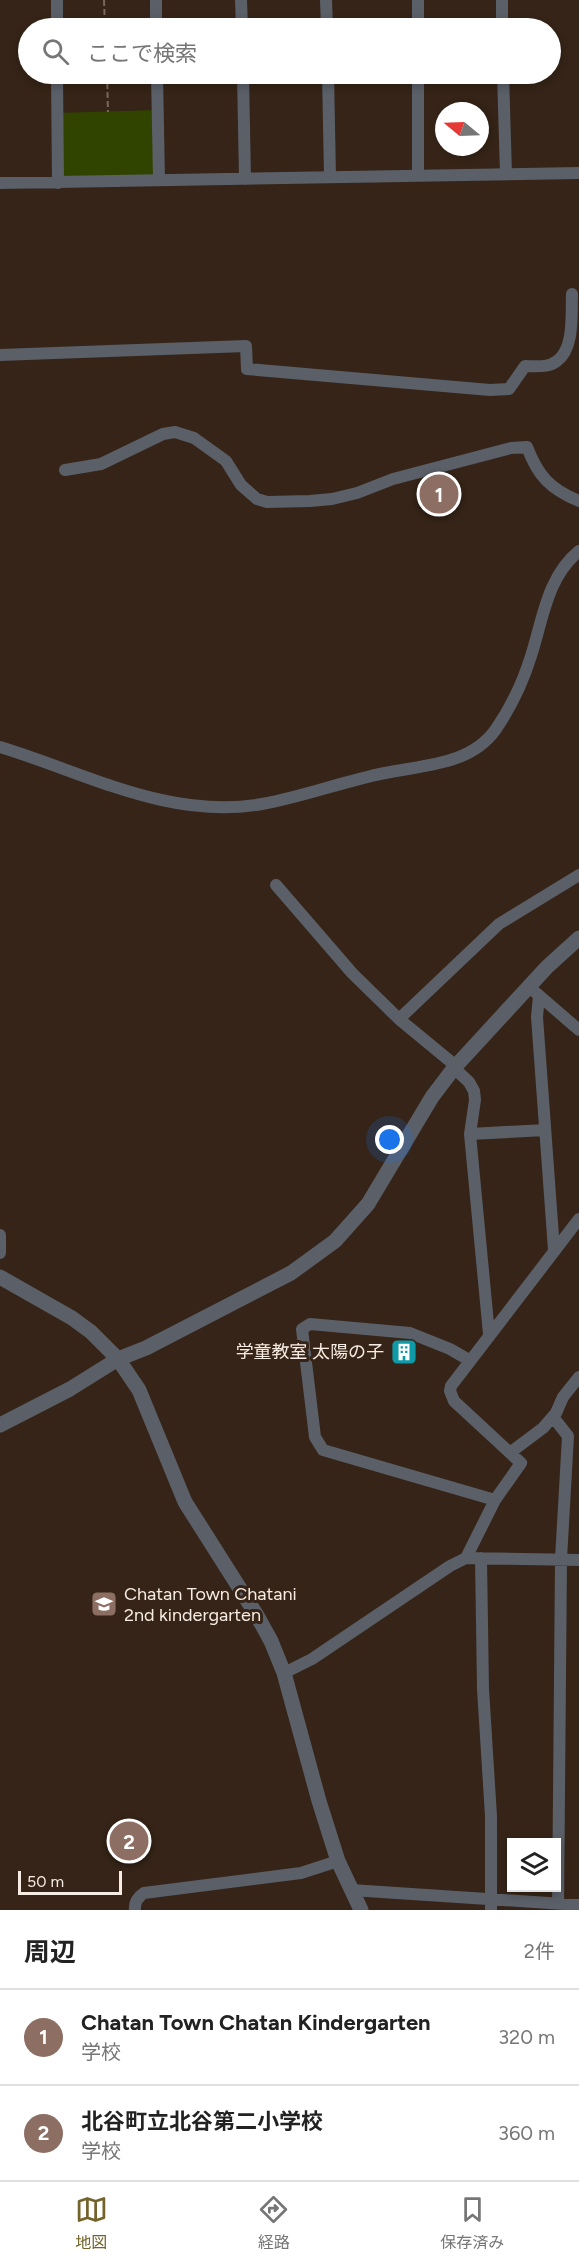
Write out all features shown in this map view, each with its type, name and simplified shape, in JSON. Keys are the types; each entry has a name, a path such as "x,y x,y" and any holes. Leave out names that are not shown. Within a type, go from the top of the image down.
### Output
{"street":[{"path":"57,0 57,18"},
{"path":"156,0 156,18"},
{"path":"241,0 242,18"},
{"path":"326,0 327,18"},
{"path":"418,0 418,18"},
{"path":"502,0 502,18"},
{"path":"57,84 58,183"},
{"path":"157,84 159,180"},
{"path":"243,84 245,179"},
{"path":"328,84 330,177"},
{"path":"418,84 418,176"},
{"path":"503,84 506,174"},
{"path":"0,183 579,173"},
{"path":"0,355 246,346 247,369 490,390 509,389 525,366 550,365 561,357 568,342 572,294"},
{"path":"65,470 101,464 163,434 175,432 194,438 226,461 241,485 257,499 267,502 310,501 357,493 393,479 511,448 528,447 534,465 546,482 579,501"},
{"path":"0,747 138,795 220,808 262,804 386,772 438,764 457,758 476,749 488,739 509,708 522,685 542,617 557,578 579,551"},
{"path":"399,1019 499,924 579,875"},
{"path":"276,885 352,972 399,1019 455,1067 474,1091 475,1100 470,1134 489,1334"},
{"path":"0,1425 70,1389 118,1359 146,1348 291,1273 335,1241 368,1204 432,1097 455,1067 534,991 547,966 579,938"},
{"path":"534,991 579,1030"},
{"path":"534,991 554,1250"},
{"path":"470,1134 545,1130"},
{"path":"466,1558 495,1500 521,1463 454,1401 450,1386 579,1219"},
{"path":"0,1235 0,1253"},
{"path":"0,1276 72,1318 91,1332 118,1359 139,1390 185,1502 271,1641 284,1673 338,1861 361,1910"},
{"path":"469,1360 450,1348 410,1333 354,1326 310,1324 302,1329 315,1437 323,1450 495,1500"},
{"path":"511,1452 543,1428 553,1417 563,1397 579,1377"},
{"path":"553,1417 568,1436 561,1559 558,1907"},
{"path":"284,1673 312,1659 450,1566 466,1558 579,1560"},
{"path":"481,1558 483,1689 491,1816 491,1905"},
{"path":"135,1910 134,1905 144,1893 301,1873 338,1861"},
{"path":"351,1890 491,1905 558,1907 579,1905"}],"path":[{"path":"104,0 105,18"},
{"path":"107,84 108,112"}],"green space":[{"path":"157,110 158,181 57,183 58,113"}],"place":[{"name":"Chatan Town Chatan Kindergarten","path":"439,494"},
{"name":"学童教室 太陽の子","path":"404,1352"},
{"name":"Chatan Town Chatani 2nd kindergarten","path":"104,1604"},
{"name":"北谷町立北谷第二小学校","path":"129,1841"}]}
